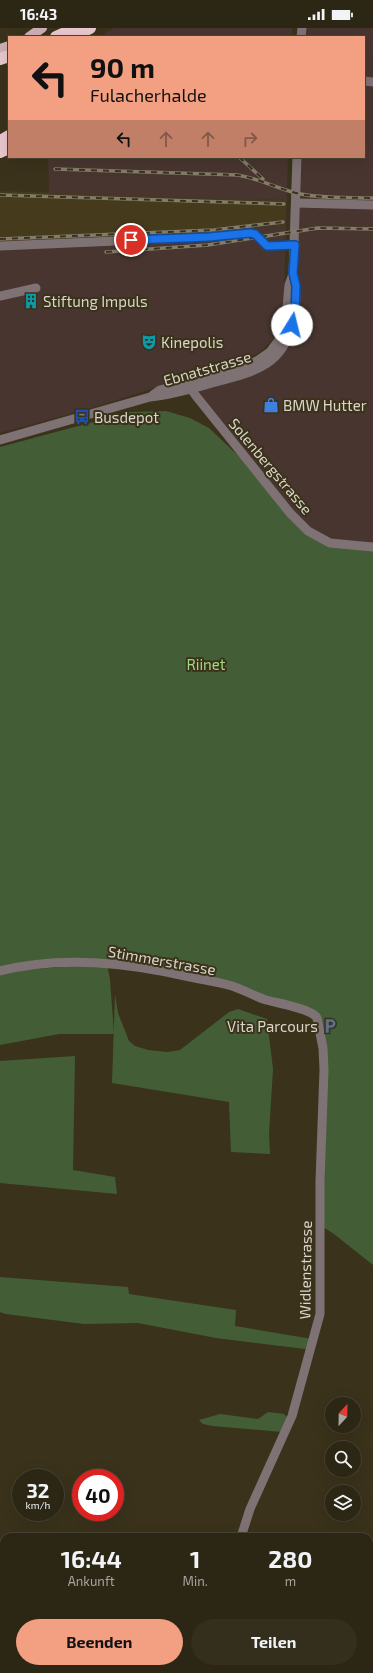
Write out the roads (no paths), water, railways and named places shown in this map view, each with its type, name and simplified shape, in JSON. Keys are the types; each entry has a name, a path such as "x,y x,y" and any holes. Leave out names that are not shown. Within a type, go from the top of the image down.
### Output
{"highway":[{"path":"60,36 90,28"}],"main road":[{"path":"30,36 42,28"}],"street":[{"name":"Ebnatstrasse","path":"0,440 150,397 162,396 191,385 245,374 275,357 289,336 295,315 296,286 293,273 297,158"},
{"path":"296,203 373,205"},
{"path":"0,246 209,237 250,233 255,234 267,246 295,245"},
{"path":"0,296 36,288"},
{"name":"Solenbergstrasse","path":"191,385 196,396 308,532 330,543 373,546"},
{"name":"Stimmerstrasse","path":"0,971 24,964 71,962 161,970 231,986 263,999 303,1010 315,1015"},
{"name":"Widlenstrasse","path":"242,1533 250,1509 292,1416 320,1314 320,1181 324,1070 323,1048 315,1015"}],"railway":[{"path":"240,158 263,179"},
{"path":"55,169 237,175 252,178 305,195 373,198"},
{"path":"0,195 284,204"},
{"path":"0,239 214,230 283,222"},
{"path":"106,252 208,245 318,228 373,229"}],"place":[{"name":"Stiftung Impuls","path":"31,301"},
{"name":"Kinepolis","path":"149,342"},
{"name":"BMW Hutter","path":"271,405"},
{"name":"Busdepot","path":"82,417"},
{"name":"Vita Parcours","path":"330,1026"}],"park label":[{"name":"Riinet","path":"206,664"}]}
